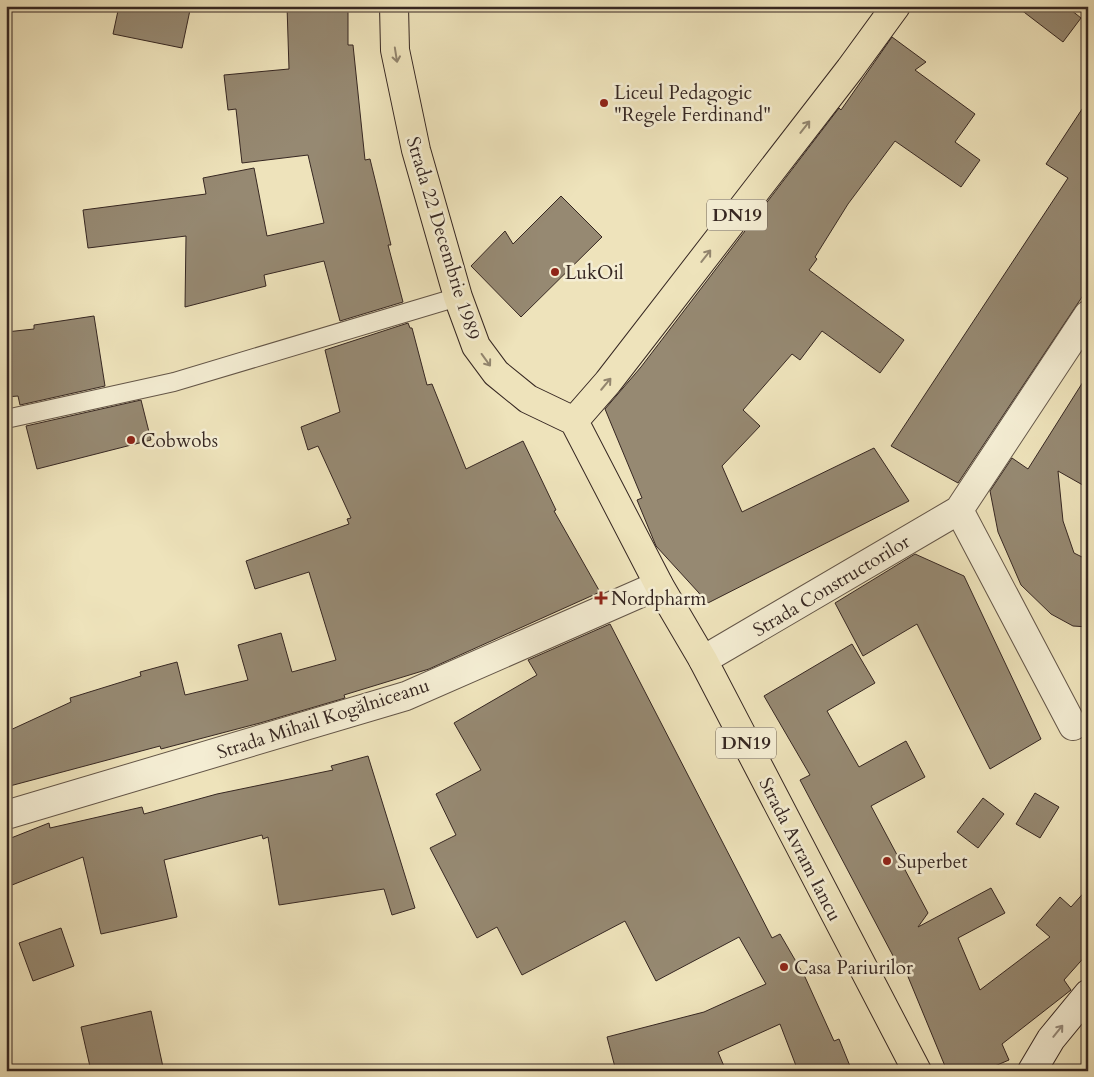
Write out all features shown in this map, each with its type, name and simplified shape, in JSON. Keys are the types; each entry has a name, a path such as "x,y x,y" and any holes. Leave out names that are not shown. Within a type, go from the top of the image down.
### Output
{"main road":[{"name":"Strada 22 Decembrie 1989","path":"394,6 395,50 416,150 458,297 476,346 496,373 528,399 574,421"},
{"name":"DN19","path":"574,421 608,382 844,77 896,6"},
{"name":"Strada Avram Iancu","path":"574,421 659,585 703,660 915,1070"}],"street":[{"name":"Strada Constructorilor","path":"703,660 959,510 1088,315"},
{"path":"959,510 1073,726"},
{"name":"Strada Mihail Kogălniceanu","path":"6,815 406,696 659,585"},
{"path":"1032,1071 1051,1039 1088,994"}],"lane":[{"path":"6,419 174,382 458,297"}],"building":[{"path":"119,6 171,6 190,10 182,48 113,34"},
{"path":"287,6 348,6 348,45 353,45 365,160 370,159 391,245 388,245 403,302 340,321 324,261 264,275 266,286 185,307 186,236 88,248 83,210 206,194 203,178 254,168 267,236 324,223 308,155 242,163 236,109 228,110 224,75 289,69"},
{"path":"1016,6 1066,6 1081,18 1063,42"},
{"path":"892,37 926,62 915,70 975,114 955,142 980,160 961,187 895,141 848,204 809,270 904,340 880,373 822,331 800,360 792,354 743,410 760,426 722,466 742,512 874,448 909,501 704,605 699,593 656,546 637,500 642,498 605,409 641,367 839,108 841,110"},
{"path":"1088,100 1088,288 958,483 891,446 1068,178 1046,164"},
{"path":"561,196 602,237 521,317 471,266 505,231 513,244"},
{"path":"94,316 105,386 20,405 18,396 6,397 6,332 34,329 34,325"},
{"path":"408,323 410,328 412,328 427,385 432,384 466,469 523,441 556,510 554,511 600,592 429,669 344,695 345,698 161,749 160,746 6,787 6,732 71,702 70,698 141,676 140,672 177,662 185,695 248,680 238,645 281,633 292,672 336,660 309,572 255,589 246,561 349,524 347,519 351,518 318,446 308,450 301,427 340,412 325,350"},
{"path":"1088,374 1088,488 1058,471 1063,521 1074,553 1088,560 1088,627 1073,626 1051,614 1021,585 998,532 990,491 1012,458 1028,469"},
{"path":"141,400 151,440 37,469 26,426"},
{"path":"915,554 964,576 1041,739 990,769 917,624 863,656 835,603"},
{"path":"610,624 772,938 780,934 805,977 834,1041 839,1039 852,1071 798,1071 780,1024 718,1052 726,1071 616,1071 607,1037 704,1012 766,984 739,937 656,981 625,921 522,975 497,927 477,938 430,848 456,835 436,794 481,770 454,723 537,675 528,660"},
{"path":"852,644 875,683 827,711 859,767 906,741 925,777 871,806 928,913 918,927 991,888 1005,913 958,938 980,990 1050,937 1036,925 1060,897 1071,907 1088,888 1088,953 1064,980 1071,990 1002,1044 1009,1060 983,1071 947,1071 904,967 900,969 800,780 810,775 764,696"},
{"path":"368,756 415,908 392,915 384,889 279,905 268,837 263,839 262,835 164,860 177,917 101,934 83,857 12,885 6,869 6,840 49,823 50,828 142,807 144,814 217,794 333,770 331,766"},
{"path":"1035,793 1059,807 1040,838 1016,824"},
{"path":"983,798 1004,814 978,848 957,832"},
{"path":"61,928 74,966 33,981 19,943"},
{"path":"151,1011 163,1067 146,1071 91,1071 81,1027"}],"place":[{"name":"Liceul Pedagogic \"Regele Ferdinand\"","path":"604,103"},
{"name":"LukOil","path":"555,272"},
{"name":"Cobwobs","path":"131,440"},
{"name":"Nordpharm","path":"601,598"},
{"name":"Superbet","path":"887,861"},
{"name":"Casa Pariurilor","path":"784,967"}]}
